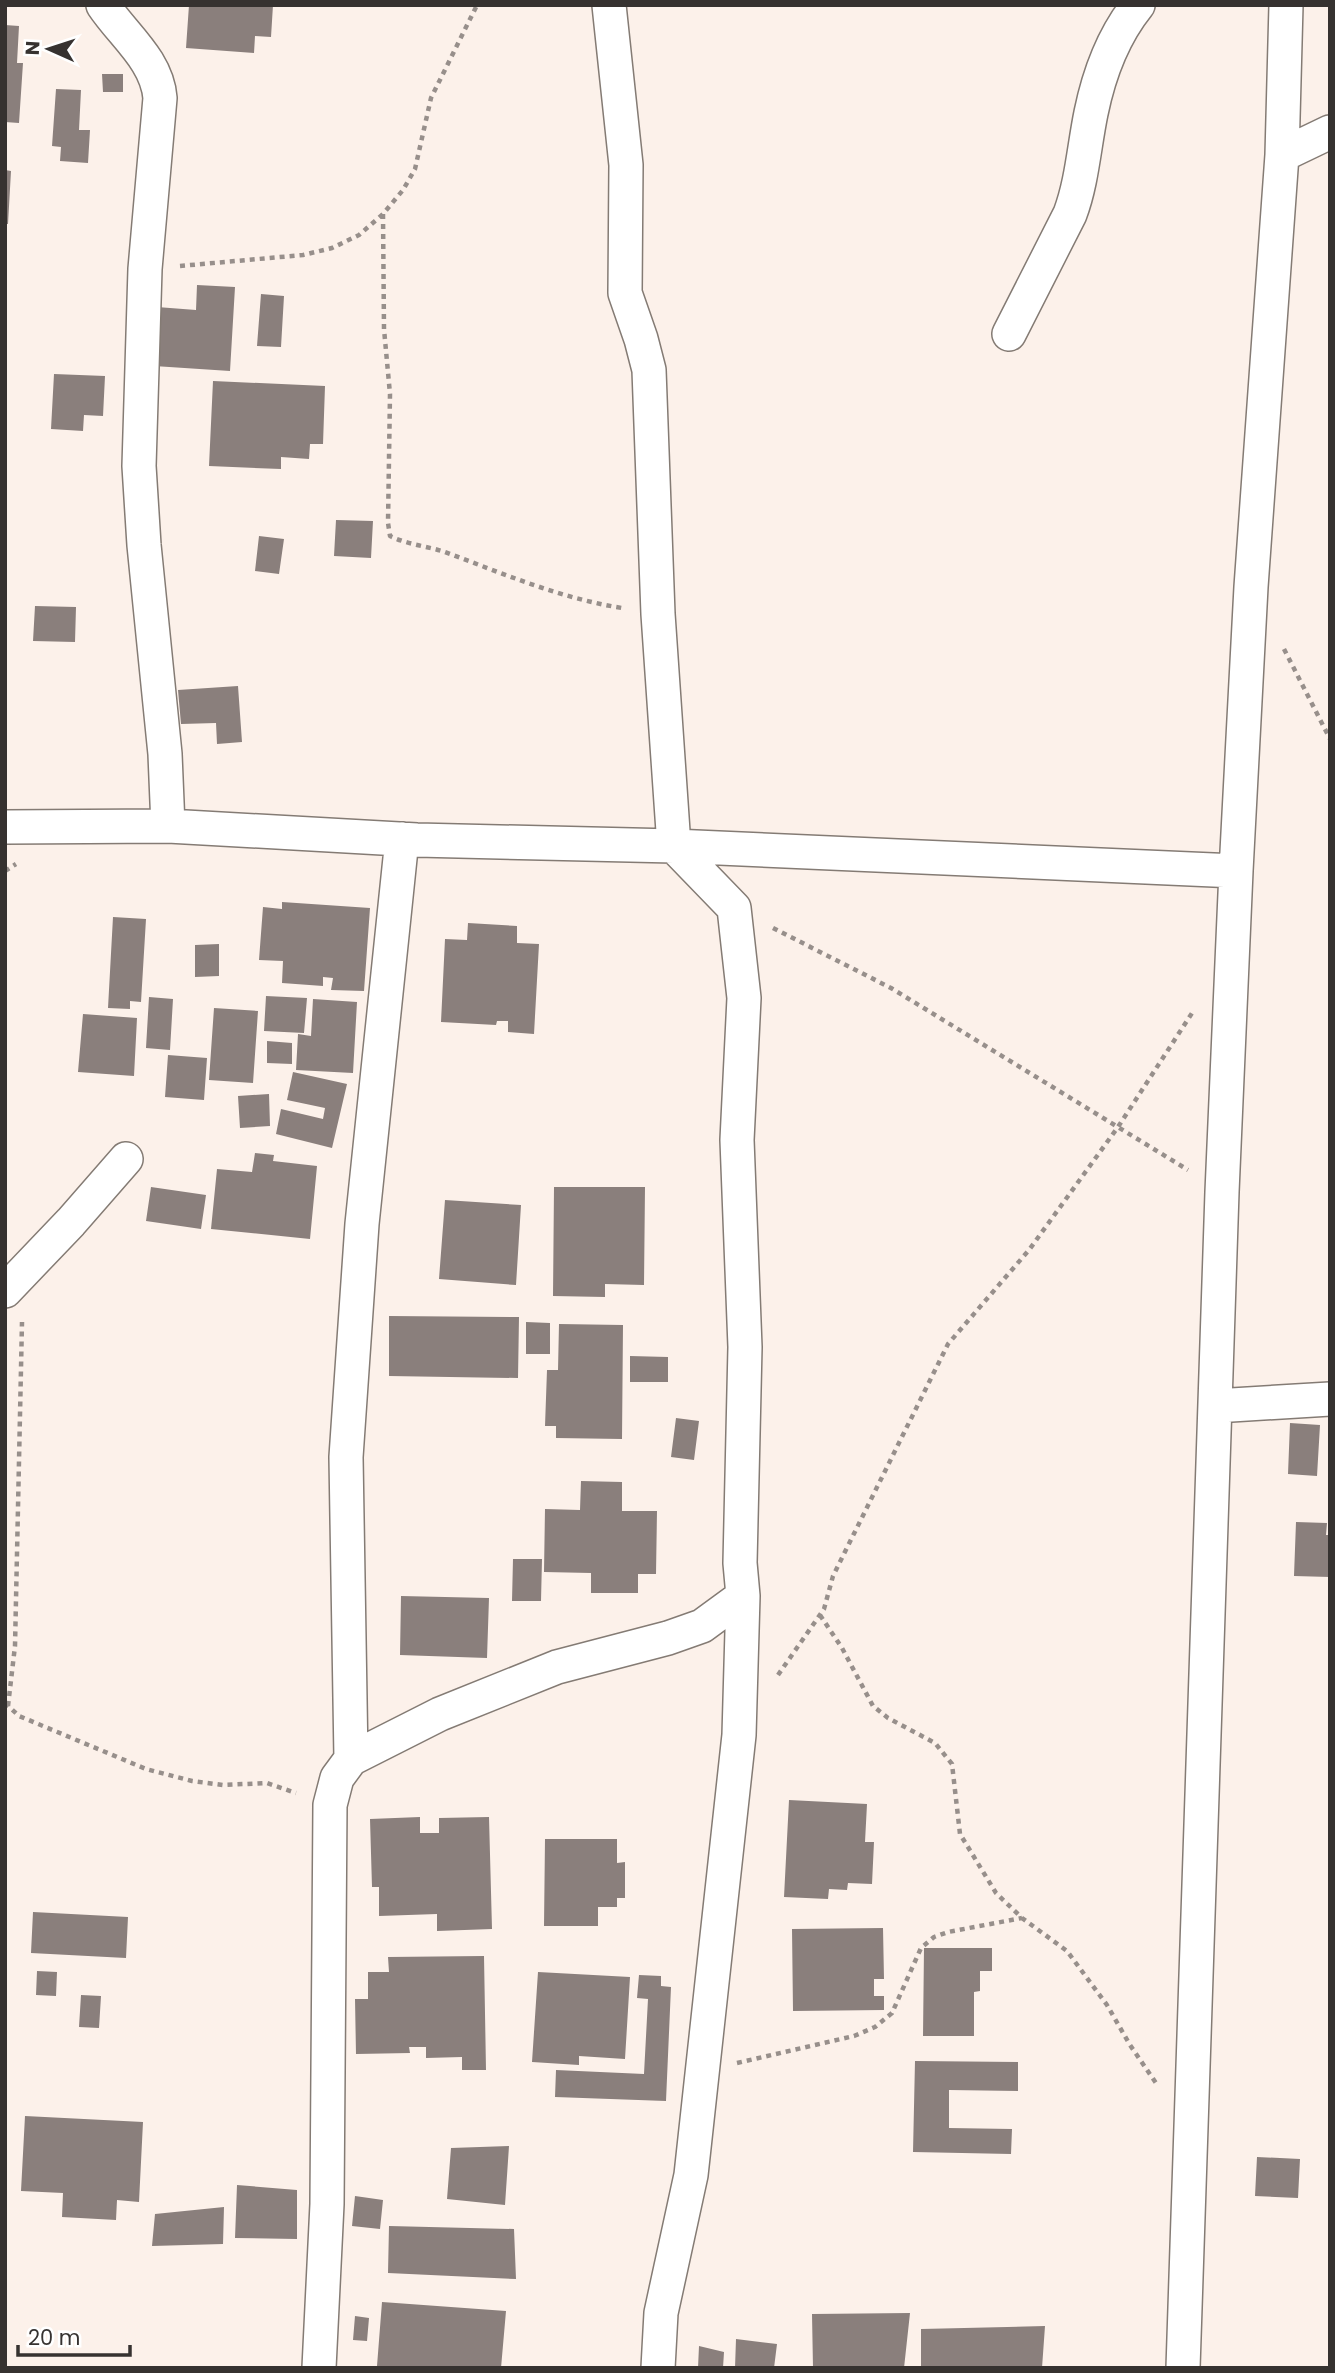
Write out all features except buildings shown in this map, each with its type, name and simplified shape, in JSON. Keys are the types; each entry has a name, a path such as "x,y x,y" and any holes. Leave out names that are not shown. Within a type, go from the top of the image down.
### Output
{"street":[{"path":"103,5 127,34 159,83 160,98 145,269 139,466 165,754 168,826"},
{"path":"609,5 626,164 625,293 641,339 650,383 657,614 674,846 734,908 744,999 737,1140 745,1346 739,1735 691,2175 661,2313 658,2368"},
{"path":"1009,334 1070,214 1077,196 1091,111 1108,54 1139,5"},
{"path":"1183,2368 1222,1192 1251,587 1282,155 1286,5"},
{"path":"1282,155 1330,132"},
{"path":"5,827 168,826 402,839 674,846 1236,871"},
{"path":"351,1759 346,1457 362,1224 402,839"},
{"path":"14,1282 71,1223 126,1159"},
{"path":"1215,1406 1330,1399"},
{"path":"319,2368 327,2203 330,1805 337,1778 351,1759 440,1714 557,1667 668,1638 702,1626 743,1596"}],"path":[{"path":"145,269 303,255 332,248 359,235 383,214 403,190 415,169 431,98 477,5"},
{"path":"383,214 384,329 390,394 390,537 440,551 569,598 657,614"},
{"path":"1282,645 1330,738"},
{"path":"734,908 891,988 1222,1192"},
{"path":"774,1681 824,1609 833,1576 948,1344 1029,1250 1118,1127 1198,1004"},
{"path":"14,1282 15,1646 7,1704 19,1716 146,1769 192,1781 223,1785 267,1783 330,1805"},
{"path":"820,1615 842,1648 873,1706 888,1718 935,1743 952,1765 960,1835 996,1893 1022,1918 1067,1951 1107,2005 1129,2045 1159,2087"},
{"path":"702,2071 854,2036 875,2027 892,2013 921,1948 934,1937 1022,1918"}]}
